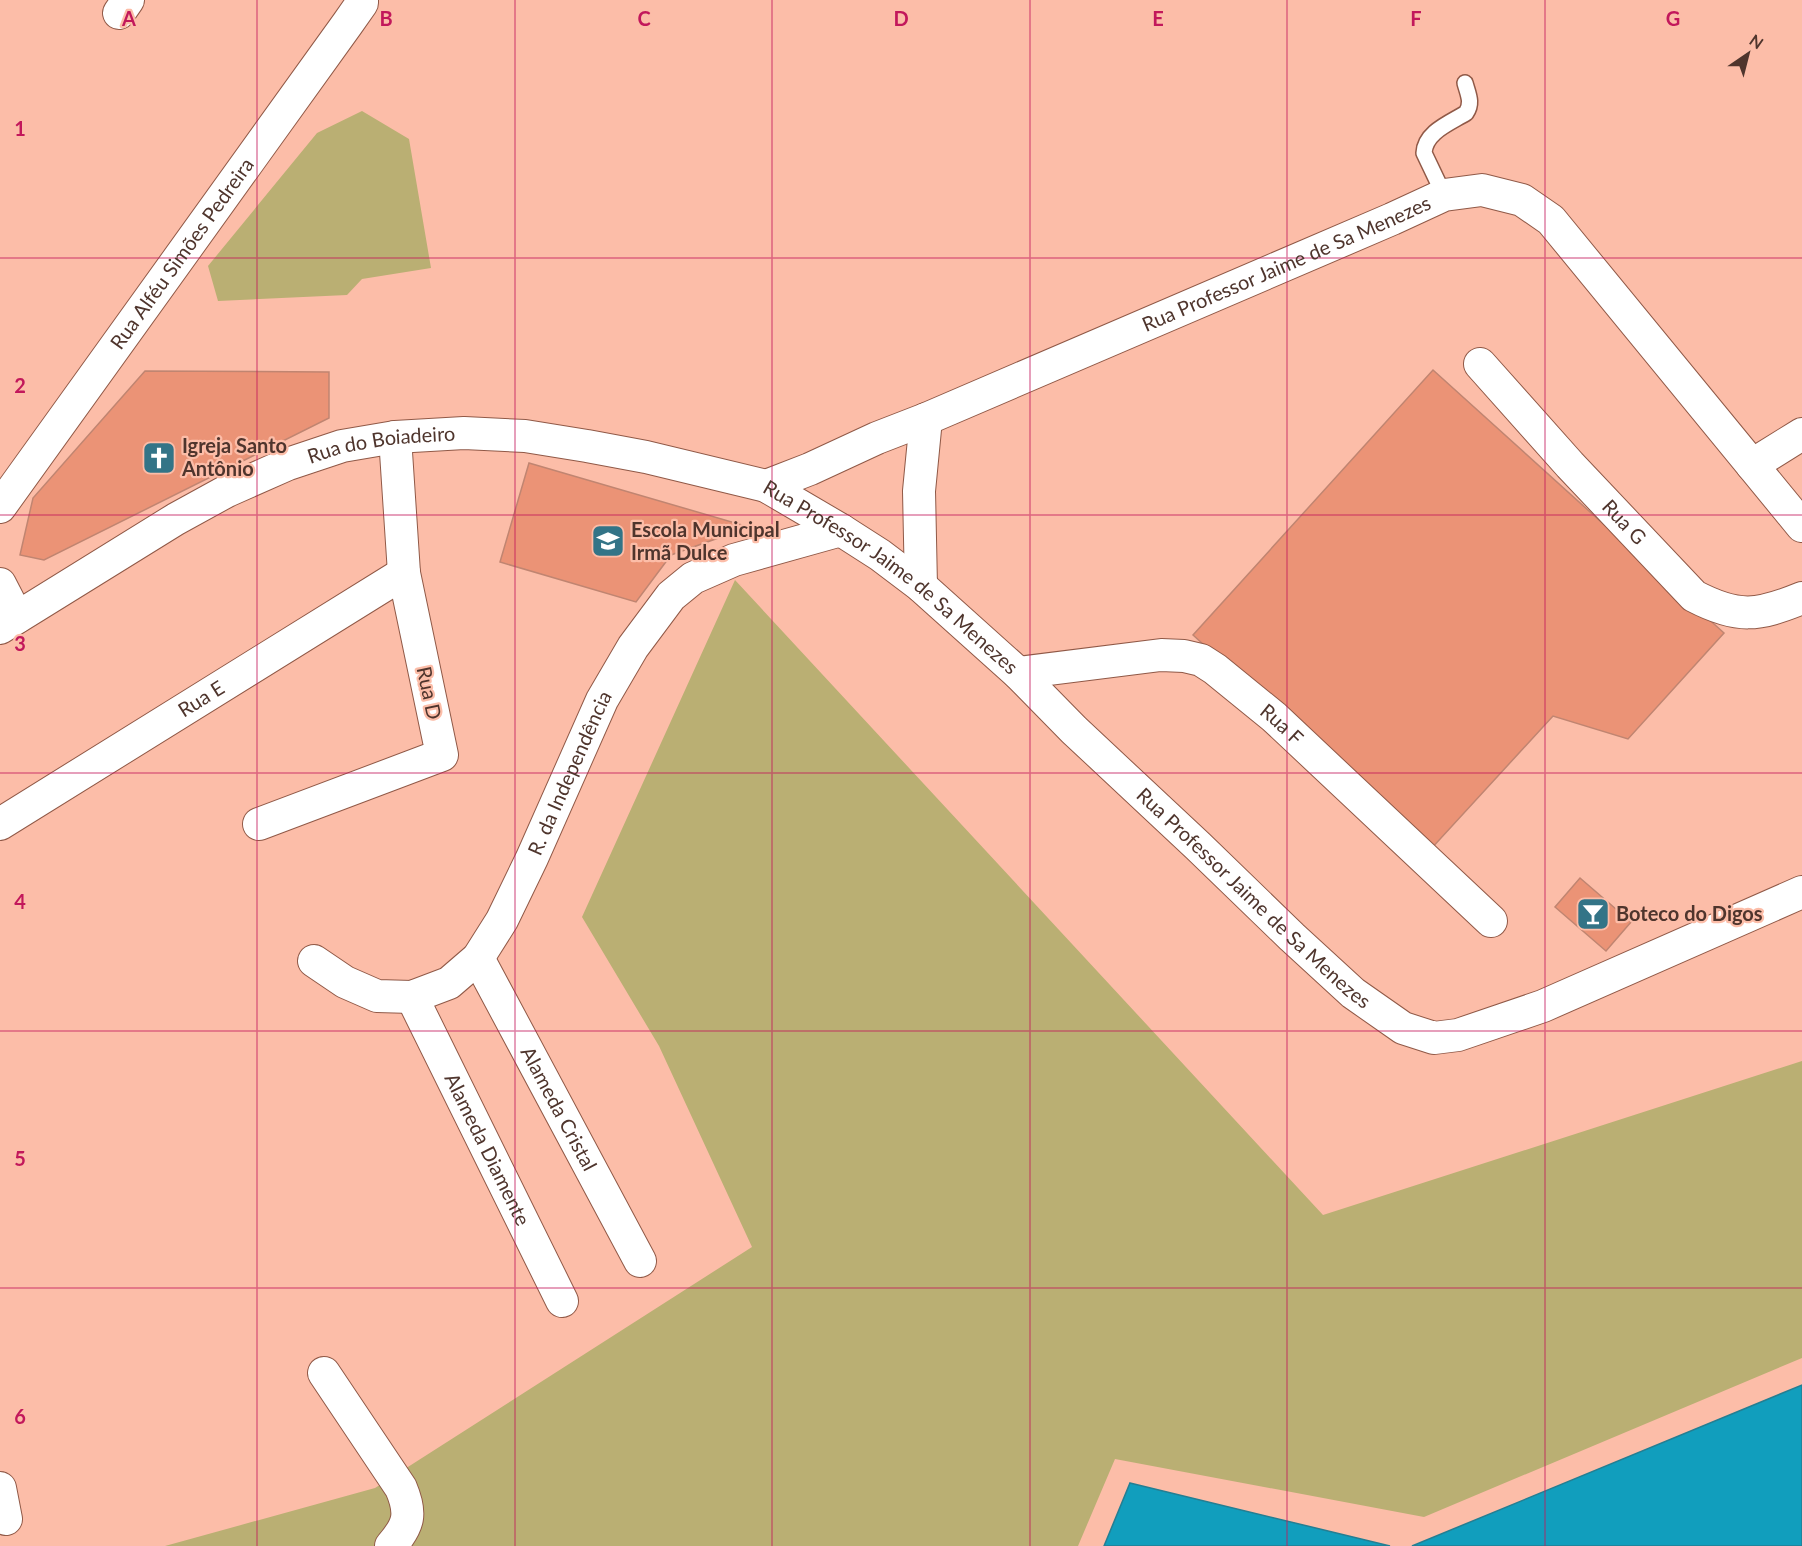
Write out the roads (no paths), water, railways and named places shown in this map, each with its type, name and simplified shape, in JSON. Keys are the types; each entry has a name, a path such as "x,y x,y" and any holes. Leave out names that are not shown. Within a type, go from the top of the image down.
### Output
{"street":[{"name":"Rua Alféu Simões Pedreira","path":"0,507 348,23 362,0"},
{"name":"Rua Professor Jaime de Sa Menezes","path":"766,486 1444,195 1482,190 1522,200 1551,220 1802,526"},
{"name":"Rua G","path":"1480,364 1570,465 1694,596 1728,610 1747,612 1761,612 1781,607 1802,598"},
{"path":"921,586 919,491 926,419"},
{"name":"Rua do Boiadeiro","path":"9,622 166,525 227,491 288,464 342,446 395,437 464,433 525,436 646,457 766,486"},
{"path":"1752,465 1802,434"},
{"name":"Rua D","path":"259,824 442,755 404,573 395,437"},
{"name":"Rua Professor Jaime de Sa Menezes","path":"766,486 880,555 921,586 1018,673 1074,730 1292,937 1353,993 1402,1028 1434,1038 1458,1035 1543,1006 1802,892"},
{"name":"R. da Independência","path":"314,961 345,982 376,996 412,998 448,983 478,958 502,920 602,700 633,647 671,596 693,578 734,560 841,530"},
{"name":"Rua E","path":"0,824 404,573"},
{"path":"0,584 9,622"},
{"name":"Rua F","path":"1018,673 1161,655 1184,656 1201,660 1274,717 1491,921"},
{"name":"Alameda Cristal","path":"478,958 640,1260"},
{"name":"Alameda Diamente","path":"412,998 562,1301"},
{"path":"324,1373 401,1488 408,1504 408,1519 397,1539"},
{"path":"0,1488 6,1519"}],"lane":[{"path":"1444,195 1424,153 1424,146 1433,133 1466,113 1470,100 1465,83"}],"water":[{"path":"1802,1385 1802,1546 1412,1546"},
{"path":"1130,1483 1390,1546 1104,1546"}],"place":[{"name":"Igreja Santo Antônio","path":"159,458"},
{"name":"Escola Municipal Irmã Dulce","path":"608,541"},
{"name":"Boteco do Digos","path":"1593,914"}]}
